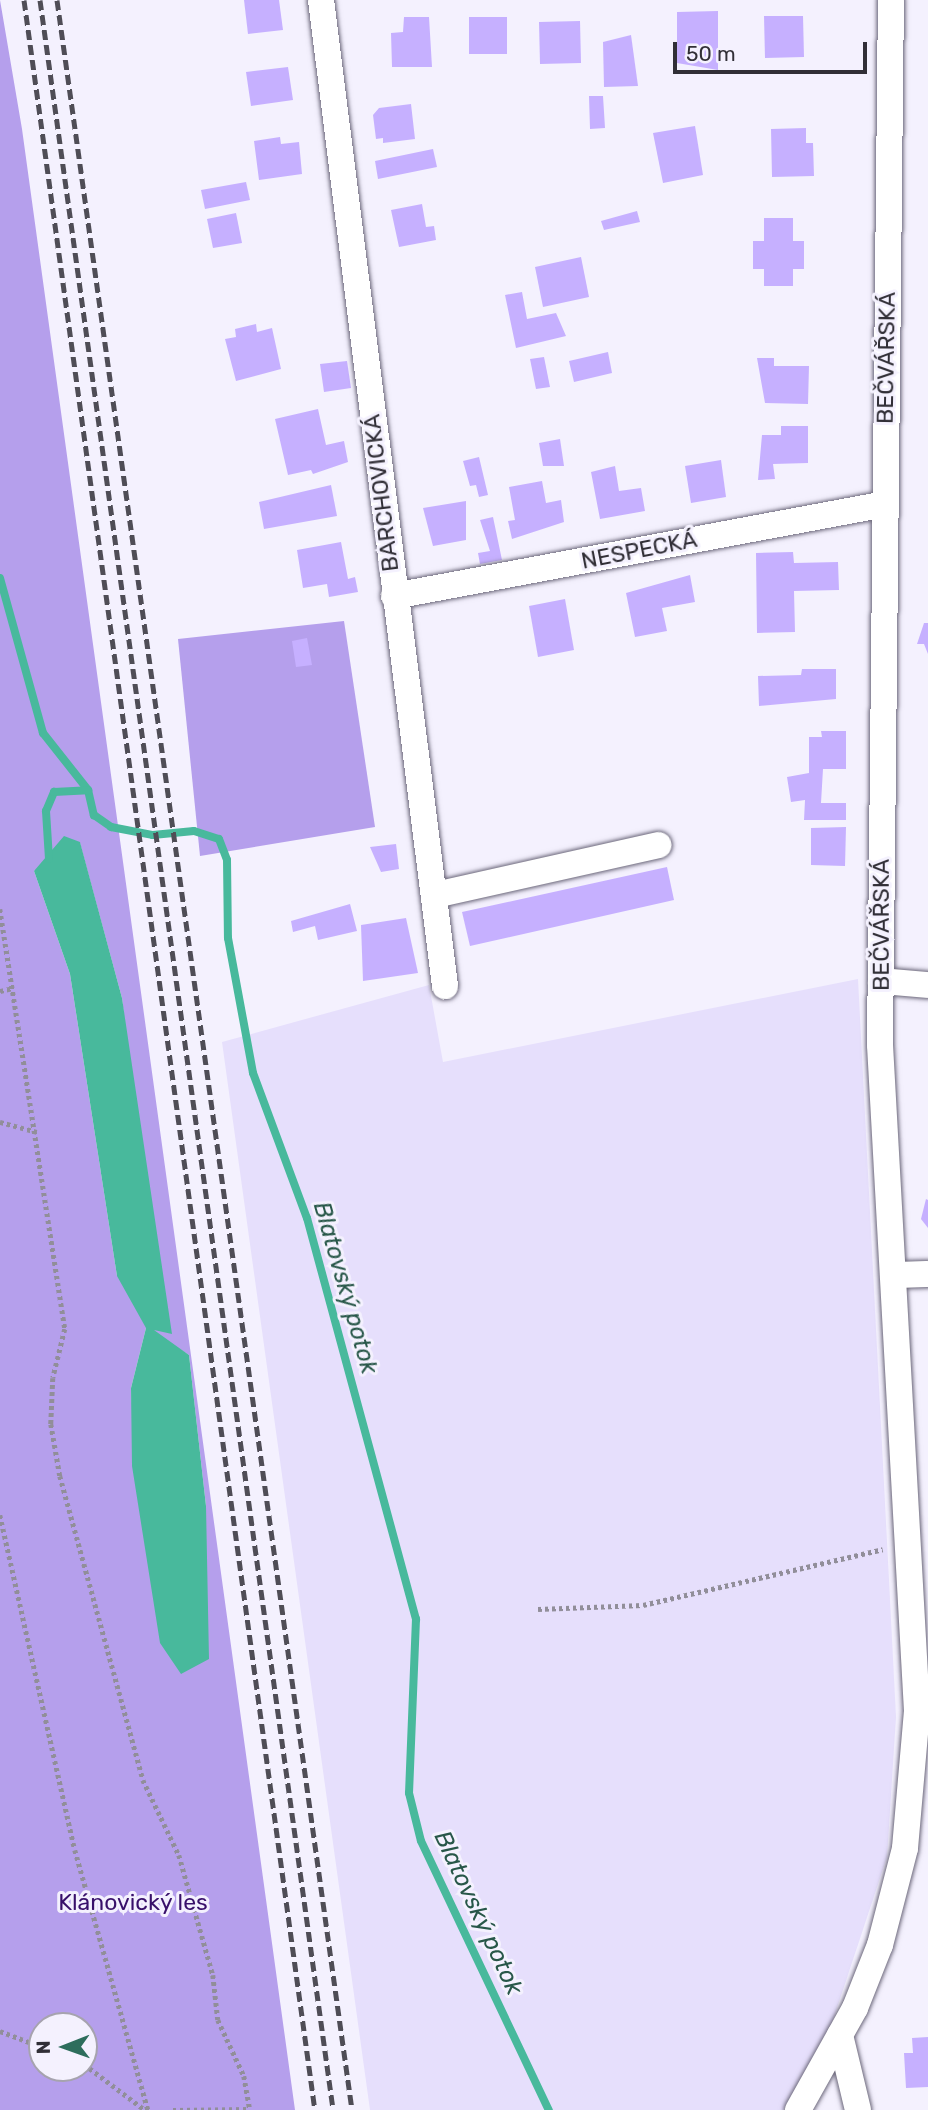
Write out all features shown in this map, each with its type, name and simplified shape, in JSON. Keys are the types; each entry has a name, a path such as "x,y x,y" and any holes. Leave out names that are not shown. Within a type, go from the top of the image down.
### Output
{"street":[{"name":"BARCHOVICKÁ","path":"321,0 445,986"},
{"name":"BEČVÁŘSKÁ","path":"797,2110 840,2035 880,1945 917,1847 920,1543 895,1275 880,981 891,0"},
{"name":"NESPECKÁ","path":"394,596 884,504"},
{"path":"435,895 658,845"},
{"path":"880,981 928,985"},
{"path":"895,1275 928,1274"},
{"path":"840,2035 858,2110"}],"path":[{"path":"0,909 37,1132 65,1329 53,1378 51,1424 60,1476 143,1780 179,1855 213,1975 218,2020 244,2076 250,2110 173,2110"},
{"path":"0,991 13,988"},
{"path":"0,1122 37,1132"},
{"path":"0,1515 75,1850 146,2110"},
{"path":"538,1609 643,1605 920,1543"},
{"path":"0,2031 28,2042"},
{"path":"98,2074 146,2110"}],"shaded area":[{"path":"64,836 80,842 122,998 172,1334 154,1330 189,1355 206,1506 209,1659 181,1674 160,1643 132,1466 131,1388 146,1328 117,1276 70,974 34,871"},
{"path":"858,979 896,1717 887,1857 829,2032 783,2110 370,2110 222,1042 429,985 443,1062"}],"green space":[{"name":"Klánovický les","path":"0,0 22,129 295,2110 0,2110","holes":["80,843 122,998 129,1061 117,1276 70,974 34,871","146,1328 189,1355 206,1506 138,1499 131,1388"]},
{"path":"344,621 375,827 200,856 178,639"}],"building":[{"path":"244,0 279,0 283,30 248,34"},
{"path":"718,11 718,70 677,63 677,12"},
{"path":"764,16 803,16 804,57 765,58"},
{"path":"404,17 429,17 432,67 392,67 391,33 403,32"},
{"path":"469,17 507,17 507,54 469,54"},
{"path":"580,21 581,63 540,64 539,22"},
{"path":"631,35 638,86 604,87 603,42"},
{"path":"288,67 293,100 251,106 246,72"},
{"path":"589,96 603,96 605,128 590,129"},
{"path":"411,104 415,139 383,143 383,138 376,139 373,115 379,108"},
{"path":"695,126 703,175 663,183 653,133"},
{"path":"806,128 806,143 813,143 814,176 772,177 771,129"},
{"path":"280,137 281,144 299,142 302,174 259,180 254,141"},
{"path":"433,149 437,167 378,179 375,161"},
{"path":"246,182 250,200 205,209 201,190"},
{"path":"422,204 426,227 434,226 436,240 399,247 391,210"},
{"path":"637,211 640,222 604,230 601,221"},
{"path":"236,213 242,243 213,248 207,219"},
{"path":"764,218 793,218 793,241 804,241 804,269 793,269 793,286 764,286 764,269 753,269 753,241 764,241"},
{"path":"581,257 589,297 543,307 535,267"},
{"path":"522,292 527,319 556,313 566,336 516,348 505,295"},
{"path":"256,324 257,332 272,328 281,369 236,381 225,339 236,337 235,329"},
{"path":"608,352 612,373 574,382 569,361"},
{"path":"544,357 550,387 536,389 530,359"},
{"path":"757,358 774,358 774,366 809,366 808,404 765,403"},
{"path":"347,361 351,388 324,392 320,364"},
{"path":"318,409 326,445 344,441 348,462 313,474 311,470 288,475 275,419"},
{"path":"781,426 808,426 808,463 773,464 775,479 758,480 762,435 781,435"},
{"path":"560,439 564,466 543,466 539,443"},
{"path":"479,457 488,495 479,497 476,485 470,486 463,461"},
{"path":"721,460 726,497 691,503 685,466"},
{"path":"615,466 619,491 641,488 645,511 600,519 591,472"},
{"path":"542,481 546,503 561,500 564,522 512,539 508,521 515,520 509,487"},
{"path":"331,485 337,516 264,529 259,502"},
{"path":"466,501 466,540 433,546 423,508"},
{"path":"493,517 502,560 480,564 478,553 490,551 480,520"},
{"path":"341,542 348,579 355,577 358,592 329,597 327,584 303,588 297,550"},
{"path":"793,552 794,563 838,562 839,590 794,591 795,632 757,633 756,553"},
{"path":"690,575 695,602 662,608 667,631 635,637 626,593"},
{"path":"565,599 574,650 538,657 529,606"},
{"path":"924,623 928,623 928,654 924,644 917,644"},
{"path":"307,638 312,665 296,667 292,641"},
{"path":"802,669 836,669 836,699 759,706 758,676 801,675"},
{"path":"821,731 846,731 846,769 823,769 821,803 846,803 846,820 804,820 805,800 791,802 787,777 809,773 809,737 822,737"},
{"path":"846,827 845,866 811,865 811,828"},
{"path":"396,844 399,869 381,872 370,847"},
{"path":"667,867 674,900 470,946 462,912"},
{"path":"350,904 357,931 318,940 315,926 293,932 291,921"},
{"path":"406,918 418,973 363,981 361,925"},
{"path":"926,1199 928,1200 928,1228 921,1219"},
{"path":"928,2037 928,2087 906,2088 904,2053 913,2053 912,2038"}],"waterway":[{"name":"Blatovský potok","path":"0,578 43,733 88,790 94,815 111,827 153,835 194,831 219,839 227,860 228,938 253,1073 307,1218 416,1619 409,1793 421,1841 549,2110"},
{"path":"49,859 46,811 54,792 88,790"}],"railway":[{"path":"24,0 315,2110"},
{"path":"40,0 333,2110"},
{"path":"57,0 352,2110"}]}
